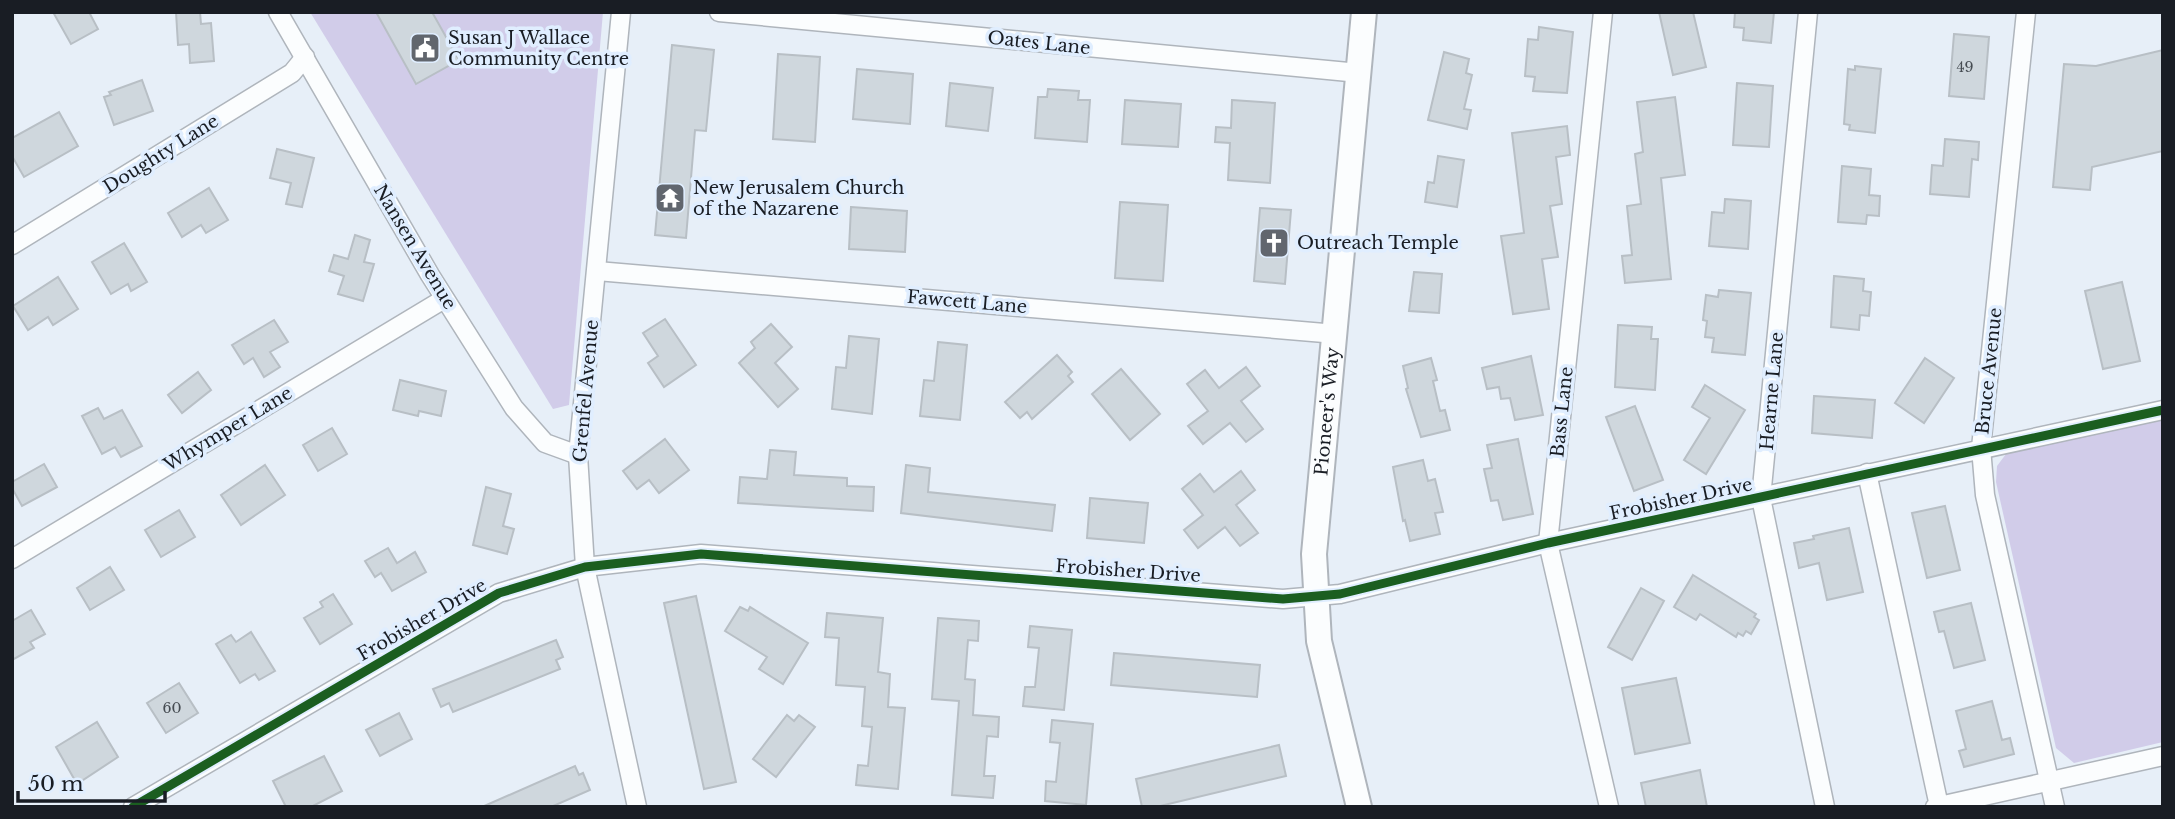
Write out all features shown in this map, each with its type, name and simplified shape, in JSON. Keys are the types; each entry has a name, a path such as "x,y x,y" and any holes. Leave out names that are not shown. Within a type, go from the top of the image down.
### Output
{"main road":[{"name":"Pioneer's Way","path":"1359,807 1319,641 1314,554 1364,12"}],"street":[{"name":"Nansen Avenue","path":"278,12 444,299 514,408 545,443 578,455"},
{"name":"Grenfel Avenue","path":"621,12 578,455 585,567 637,807"},
{"name":"Oates Lane","path":"719,12 1359,74"},
{"name":"Bass Lane","path":"1603,12 1548,543 1609,807"},
{"name":"Hearne Lane","path":"1808,12 1762,498 1825,807"},
{"name":"Bruce Avenue","path":"2026,12 1981,448 1985,495 2055,807"},
{"name":"Doughty Lane","path":"12,245 292,73 305,57"},
{"name":"Fawcett Lane","path":"597,271 1336,334"},
{"name":"Whymper Lane","path":"12,559 444,299"},
{"name":"Frobisher Drive","path":"134,807 499,593 585,567 701,554 1270,598 1340,594 1548,543 2163,410"},
{"path":"1867,473 1937,806 2163,756"}],"shaded area":[{"path":"310,12 603,12 569,405 553,409"},
{"path":"2163,418 2163,742 2074,763 2056,748 1996,482 1997,466 2006,454"}],"building":[{"path":"53,12 89,12 98,29 71,44"},
{"path":"176,12 200,12 201,24 211,23 214,61 190,63 189,44 178,45"},
{"name":"Susan J Wallace Community Centre","path":"376,12 432,12 459,60 416,84"},
{"path":"1659,12 1693,12 1706,67 1673,75"},
{"path":"1735,12 1774,12 1771,43 1743,40 1744,28 1734,27"},
{"path":"1539,27 1573,32 1567,93 1533,91 1535,77 1525,76 1528,39 1538,40"},
{"path":"1954,34 1989,37 1984,99 1949,96"},
{"path":"672,45 714,50 706,131 695,130 686,238 655,235"},
{"path":"2163,50 2163,151 2092,167 2090,190 2053,187 2064,64 2096,66"},
{"path":"1444,52 1469,59 1466,73 1472,75 1464,109 1471,110 1467,129 1428,120"},
{"path":"778,54 820,57 815,142 773,139"},
{"path":"1855,66 1881,69 1875,133 1849,130 1850,125 1844,124 1848,69 1855,70"},
{"path":"857,69 913,74 910,124 853,119"},
{"path":"142,80 153,111 114,125 104,97 111,95 109,92"},
{"path":"950,83 993,88 988,131 946,126"},
{"path":"1737,83 1773,86 1769,147 1733,145"},
{"path":"1048,89 1079,91 1078,100 1090,100 1087,142 1035,138 1038,97 1047,97"},
{"path":"1675,97 1685,175 1661,178 1671,279 1625,283 1622,256 1632,255 1627,206 1641,204 1635,154 1643,152 1637,102"},
{"path":"1125,100 1181,104 1178,147 1122,144"},
{"path":"1232,100 1275,103 1270,183 1228,180 1230,143 1215,142 1216,127 1231,128"},
{"path":"59,112 78,146 24,177 12,156 12,138"},
{"path":"1567,126 1570,155 1556,157 1562,204 1550,206 1558,257 1542,259 1549,309 1513,314 1501,236 1524,233 1512,133"},
{"path":"1945,139 1979,142 1978,160 1972,159 1969,197 1930,194 1932,165 1943,166"},
{"path":"277,149 314,158 302,207 286,204 291,183 270,178"},
{"path":"1438,156 1464,160 1457,207 1425,202 1428,182 1434,183"},
{"path":"1842,166 1871,169 1869,195 1880,196 1879,216 1867,215 1866,224 1838,222"},
{"path":"209,188 228,220 206,233 201,225 182,237 168,213"},
{"path":"1725,199 1751,201 1748,249 1709,246 1712,212 1724,213"},
{"path":"1120,202 1168,205 1163,281 1115,278"},
{"path":"851,207 907,211 905,252 849,249"},
{"path":"1260,208 1291,210 1285,284 1254,281"},
{"path":"355,235 370,240 364,262 374,264 363,301 338,294 344,276 329,271 334,255 348,259"},
{"path":"124,243 147,282 131,291 128,284 111,294 92,262"},
{"path":"1414,272 1442,274 1439,313 1409,311"},
{"path":"1834,276 1864,279 1863,291 1871,292 1869,316 1860,315 1859,330 1831,327"},
{"path":"58,277 78,309 53,325 48,317 28,330 13,306"},
{"path":"2122,282 2140,361 2103,369 2085,291"},
{"path":"1719,290 1751,293 1745,355 1712,352 1714,338 1705,337 1707,321 1703,320 1706,295 1718,297"},
{"path":"665,319 696,365 664,387 648,363 658,356 643,333"},
{"path":"274,320 288,342 270,352 280,367 264,377 253,358 244,364 232,345"},
{"path":"771,324 792,347 775,363 798,389 778,407 739,363 755,348 751,342"},
{"path":"1618,325 1652,327 1651,339 1658,339 1655,390 1615,387"},
{"path":"849,336 879,339 872,414 832,409 836,367 846,368"},
{"path":"938,342 967,345 960,420 920,416 924,380 934,381"},
{"path":"1057,355 1072,372 1068,376 1073,382 1032,419 1027,412 1020,418 1005,402"},
{"path":"1531,356 1543,415 1515,420 1510,398 1501,399 1499,387 1487,389 1482,368"},
{"path":"1431,358 1437,380 1433,381 1440,411 1445,410 1450,430 1421,437 1406,389 1408,388 1403,366"},
{"path":"1925,358 1954,378 1924,423 1895,403"},
{"path":"1246,367 1260,386 1241,401 1263,429 1246,442 1230,423 1203,444 1188,426 1208,411 1187,384 1205,370 1219,388"},
{"path":"1121,369 1160,414 1130,440 1092,394"},
{"path":"198,372 211,390 182,413 168,395"},
{"path":"400,380 446,391 441,416 419,411 418,416 393,410"},
{"path":"1705,385 1745,410 1706,474 1684,460 1710,418 1692,407"},
{"path":"1814,396 1875,400 1872,438 1812,433"},
{"path":"1635,406 1663,480 1634,491 1606,417"},
{"path":"98,408 104,419 122,410 142,446 121,457 115,447 102,454 82,416"},
{"path":"332,428 347,454 318,471 303,445"},
{"path":"665,439 689,470 659,493 649,480 637,489 623,471"},
{"path":"1518,439 1533,514 1503,520 1498,500 1491,501 1484,469 1492,468 1487,445"},
{"path":"770,450 796,452 794,475 847,478 847,486 874,487 873,511 738,503 740,477 767,479"},
{"path":"1423,460 1428,481 1435,479 1443,512 1435,513 1440,534 1410,541 1405,520 1403,521 1393,467"},
{"path":"44,464 57,487 22,506 12,488 12,482"},
{"path":"265,465 285,495 241,525 221,495"},
{"path":"906,465 930,468 928,492 1055,505 1052,531 901,513"},
{"path":"1241,471 1255,490 1236,505 1258,533 1240,546 1225,527 1198,548 1184,530 1203,515 1182,489 1200,474 1214,492"},
{"path":"486,487 511,494 503,526 514,529 507,554 473,545"},
{"path":"1090,498 1148,503 1144,543 1087,538"},
{"path":"1945,506 1960,570 1927,578 1912,513"},
{"path":"179,510 195,537 161,557 145,530"},
{"path":"1849,528 1863,592 1827,600 1819,563 1799,568 1794,543"},
{"path":"388,548 397,563 415,552 426,572 392,591 381,573 375,577 365,561"},
{"path":"110,567 124,590 90,610 77,588"},
{"path":"1693,575 1756,614 1754,617 1759,620 1751,634 1746,631 1743,636 1738,633 1736,637 1700,614 1696,620 1674,607"},
{"path":"1641,588 1664,601 1632,660 1608,647"},
{"path":"333,594 352,624 320,644 304,618 323,607 320,602"},
{"path":"696,596 736,782 704,789 664,603"},
{"path":"1971,603 1985,660 1954,668 1944,631 1939,632 1934,612"},
{"path":"740,607 748,611 750,607 808,643 783,684 759,669 767,657 725,631"},
{"path":"31,610 45,634 30,642 34,648 12,660 12,621"},
{"path":"827,613 883,618 878,672 890,674 888,707 905,708 898,789 856,785 858,765 868,766 872,727 862,726 865,687 836,685 839,638 825,637"},
{"path":"938,618 979,621 978,641 968,640 965,679 975,680 973,715 999,717 998,737 987,736 984,776 995,776 993,798 952,795 959,701 932,699"},
{"path":"1030,626 1072,630 1064,710 1023,706 1025,687 1035,687 1039,648 1028,647"},
{"path":"251,632 275,671 259,680 255,674 240,683 216,644 231,635 236,642"},
{"path":"556,640 563,657 556,660 560,669 453,712 449,703 441,707 433,689"},
{"path":"1114,653 1260,665 1257,697 1111,685"},
{"path":"1676,678 1690,743 1635,754 1622,688"},
{"path":"179,683 198,713 166,733 147,703"},
{"path":"1992,701 2002,740 2010,738 2014,754 1964,767 1959,751 1966,749 1956,711"},
{"path":"399,713 412,739 380,756 366,730"},
{"path":"787,715 794,721 799,715 815,727 776,777 753,759"},
{"path":"1052,720 1093,724 1086,805 1045,801 1046,781 1056,782 1060,743 1050,742"},
{"path":"97,722 118,757 77,784 56,747"},
{"path":"1279,745 1286,776 1156,807 1142,807 1136,779"},
{"path":"324,756 342,791 311,807 286,807 273,781"},
{"path":"575,766 579,775 583,773 590,790 551,807 482,807"},
{"path":"1700,770 1707,807 1646,807 1641,783"}],"cycle path":[{"path":"133,807 499,593 585,567 701,554 1283,599 1340,594 1548,543 2163,410"}],"place":[{"name":"Susan J Wallace Community Centre","path":"425,48"},
{"name":"New Jerusalem Church of the Nazarene","path":"670,198"},
{"name":"Outreach Temple","path":"1274,243"}]}
